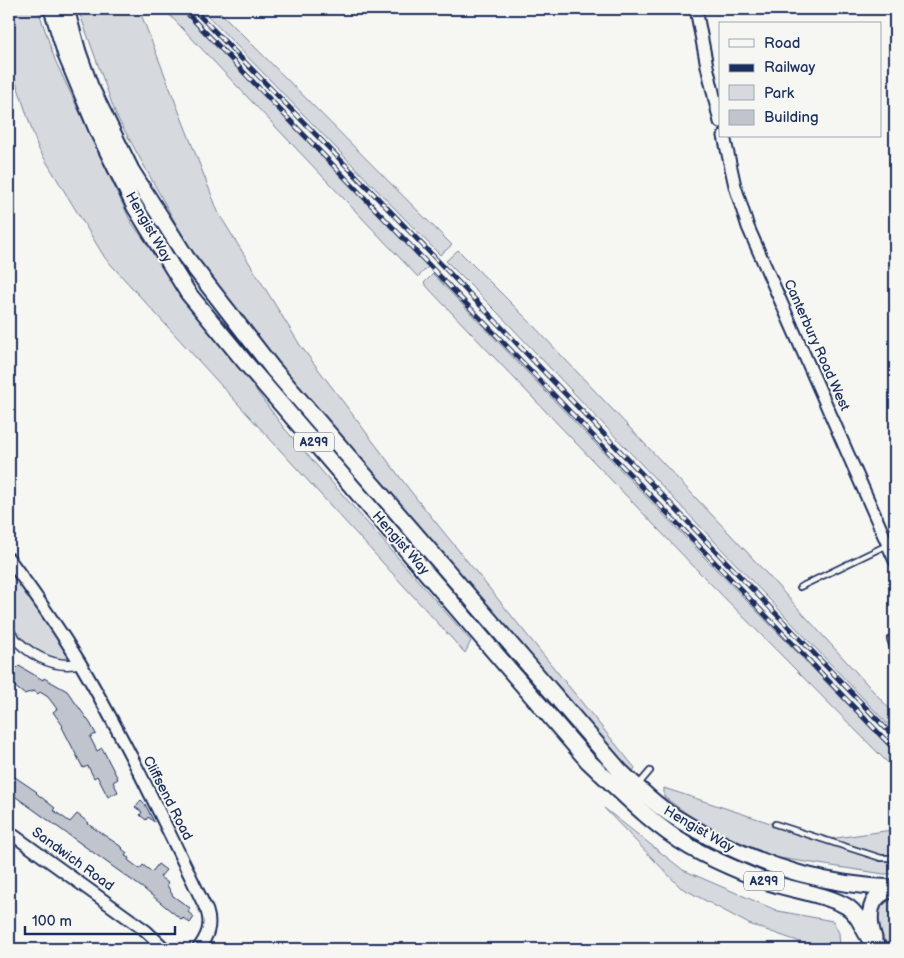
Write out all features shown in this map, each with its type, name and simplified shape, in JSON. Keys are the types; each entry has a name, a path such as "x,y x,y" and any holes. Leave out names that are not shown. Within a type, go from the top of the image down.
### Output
{"highway":[{"name":"Hengist Way","path":"52,9 66,55 98,132 135,207 188,293 250,368 588,761 655,823 688,846 730,868 777,886 837,901 856,914 866,943 881,949"},
{"name":"Hengist Way","path":"66,9 90,86 127,162 186,257 272,369 614,764 664,810 730,848 770,865 802,875 866,887 895,888"},
{"path":"881,949 873,936 872,904 883,892 895,888"}],"street":[{"path":"696,9 719,118"},
{"name":"Canterbury Road West","path":"724,138 735,186 748,226 895,561"},
{"name":"Cliffsend Road","path":"9,559 43,605 80,663 154,802 208,911 210,928 198,949"},
{"path":"9,632 16,641 35,655 69,666 80,663"},
{"name":"Sandwich Road","path":"9,832 146,932 161,948"},
{"path":"866,943 871,919"}],"lane":[{"path":"800,587 888,545"},
{"path":"895,636 890,639 895,654"},
{"path":"637,786 650,772"},
{"path":"775,824 881,858 895,858"}],"green space":[{"path":"9,9 38,9 55,60 131,222 284,428 471,641 465,653 105,258 38,148 9,61"},
{"path":"78,9 139,9 219,214 300,345 412,493 635,768 631,775 293,380 190,249 116,115"},
{"path":"164,9 182,9 428,267 418,277"},
{"path":"201,9 217,9 452,245 440,255"},
{"path":"458,250 528,320 746,551 895,715 895,732 498,313 446,261"},
{"path":"433,274 895,753 895,770 698,571 431,291 424,283"},
{"path":"9,570 53,632 69,658 66,661 50,658 34,649 9,625"},
{"path":"664,788 822,840 892,830 895,821 895,874 884,874 773,857 707,828 664,797"},
{"path":"604,808 683,870 778,911 833,921 839,933 840,949 796,949 803,943 749,924 680,887"},
{"path":"895,900 895,948 882,937 878,929 877,914 886,903"}],"building":[{"path":"9,660 17,668 19,666 67,691 96,734 90,737 97,751 102,748 118,779 113,782 118,792 108,797 97,776 94,778 88,766 83,768 63,726 53,712 57,709 48,697 34,691 24,694 14,686 9,694"},
{"path":"12,775 37,792 55,808 53,810 70,822 77,814 88,824 123,848 127,853 125,856 129,858 128,860 140,869 143,865 152,872 158,864 166,870 160,877 168,883 167,885 173,896 190,908 188,912 194,917 190,923 183,918 182,920 144,889 9,792 9,780"},
{"path":"141,800 154,822 148,817 146,820 140,815 142,812 135,807"}],"railway":[{"path":"183,9 895,750"},
{"path":"193,9 369,189 895,738"}]}
